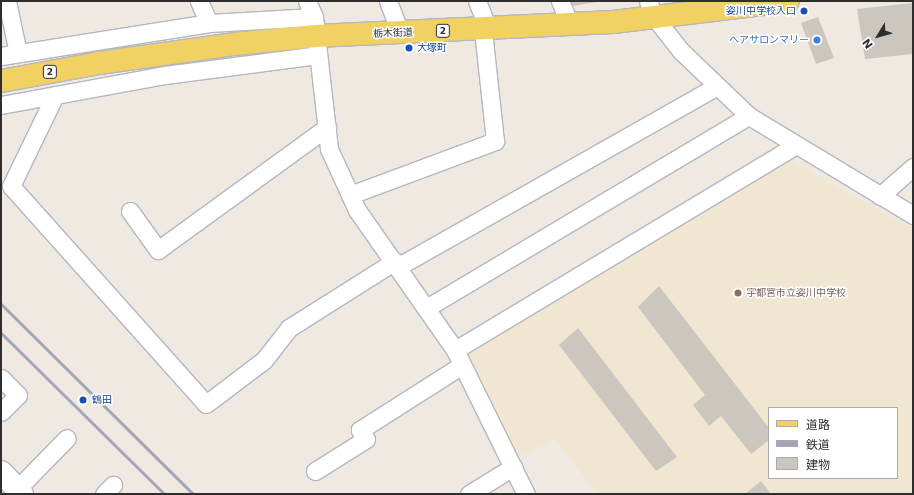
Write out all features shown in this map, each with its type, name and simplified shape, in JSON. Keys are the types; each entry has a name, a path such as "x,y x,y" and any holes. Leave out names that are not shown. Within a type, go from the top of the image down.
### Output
{"main road":[{"name":"栃木街道","path":"1,81 99,63 316,36 486,30 570,25 652,9 788,1"},
{"path":"1,472 20,491"}],"street":[{"path":"7,1 18,53"},
{"path":"199,1 209,23"},
{"path":"307,1 316,36 329,149 350,196 428,307 459,358 526,494"},
{"path":"388,1 400,32"},
{"path":"350,196 495,141 486,30 477,1"},
{"path":"560,1 570,25"},
{"path":"652,9 681,51 749,116 795,146 913,215"},
{"path":"1,56 209,23 316,36"},
{"path":"1,105 165,74 316,36"},
{"path":"55,95 11,186 206,404 264,360 289,328 397,263 717,86"},
{"path":"428,307 749,116"},
{"path":"130,211 158,250 327,127"},
{"path":"315,471 366,439 360,430 459,358 795,146"},
{"path":"880,196 913,167"},
{"path":"1,378 18,395 1,412"},
{"path":"20,491 67,438"},
{"path":"469,494 513,467"}],"shaded area":[{"name":"宇都宮市立姿川中学校","path":"786,157 913,230 913,494 597,494 555,439 516,459 461,357"}],"building":[{"path":"564,1 598,1 598,2 566,7"},
{"path":"913,3 913,54 865,59 857,9"},
{"name":"ヘアサロンマリー","path":"818,17 834,58 816,64 801,23"},
{"path":"659,286 768,427 768,441 751,454 721,416 709,426 693,405 705,395 638,307"},
{"path":"578,328 677,457 656,471 559,345"},
{"path":"761,481 771,494 745,494"}],"railway":[{"path":"1,304 193,494"},
{"path":"1,333 164,494"}],"place":[{"name":"姿川中学校入口","path":"804,11"},
{"name":"ヘアサロンマリー","path":"817,40"},
{"name":"大塚町","path":"409,48"},
{"name":"宇都宮市立姿川中学校","path":"738,293"},
{"name":"鶴田","path":"83,400"}]}
